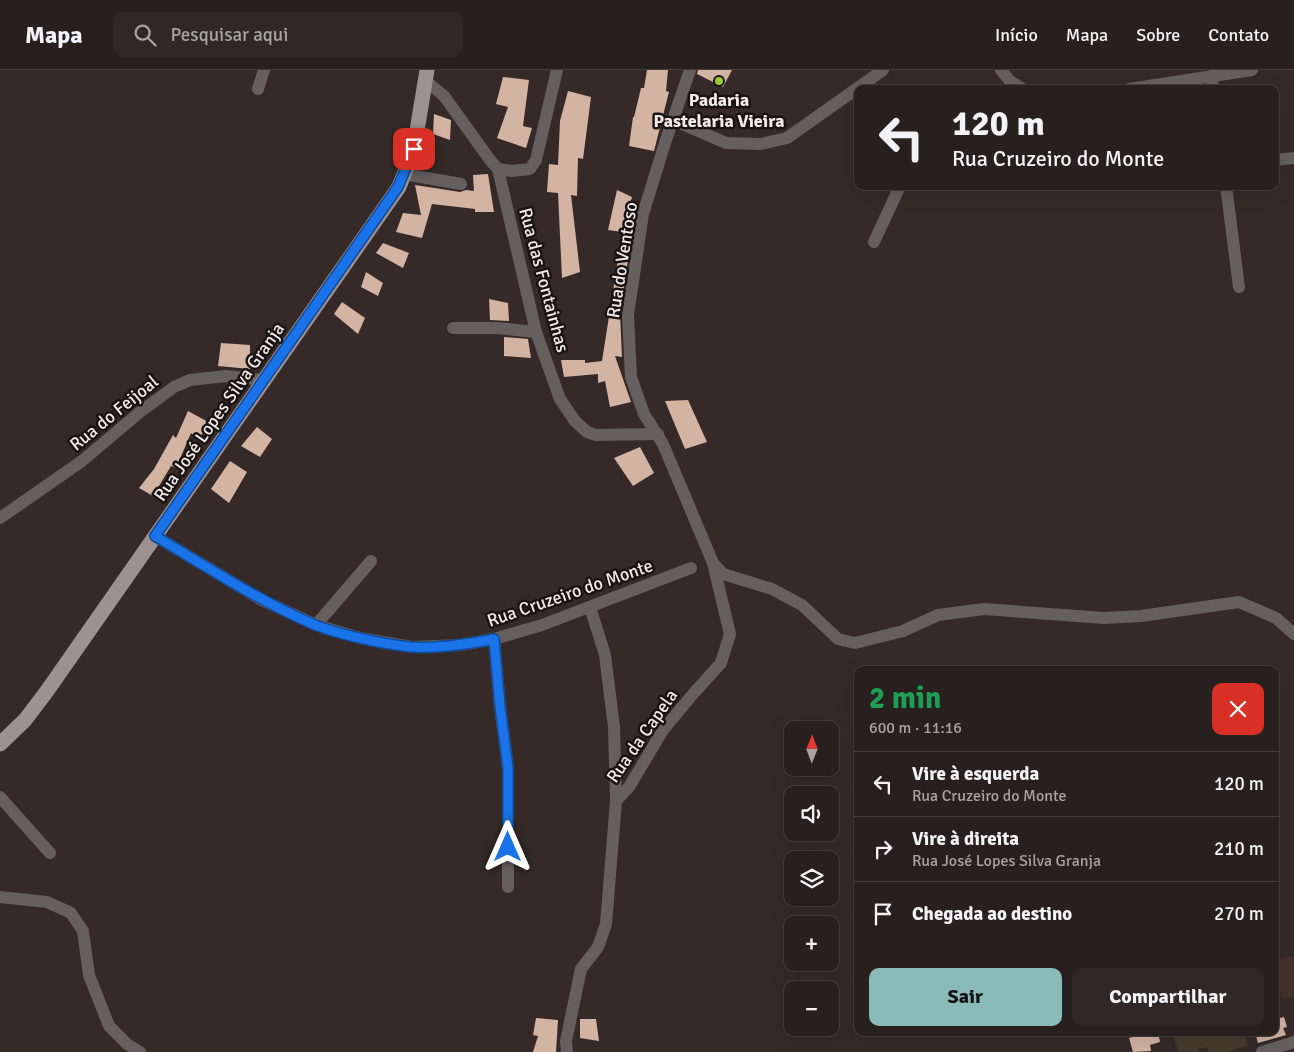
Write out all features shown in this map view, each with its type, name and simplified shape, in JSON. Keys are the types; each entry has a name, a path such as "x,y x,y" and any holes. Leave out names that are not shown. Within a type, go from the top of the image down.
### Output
{"main road":[{"name":"Rua José Lopes Silva Granja","path":"0,744 25,720 47,691 398,187 414,149 426,75"}],"street":[{"path":"258,89 264,70"},
{"path":"498,169 512,171 530,169 536,160 557,70"},
{"name":"Rua do Ventoso","path":"690,70 644,214 628,315 631,377 644,414 658,434 712,563"},
{"path":"862,85 883,70"},
{"path":"1001,70 1010,81 1016,85"},
{"path":"1176,85 1212,82 1252,70"},
{"name":"Rua das Fontainhas","path":"426,75 444,96 498,169 536,332 560,399 575,421 587,432 596,435 658,434"},
{"path":"673,120 726,143 760,144 787,138 854,91"},
{"path":"1279,160 1294,158"},
{"path":"404,174 461,184"},
{"path":"874,242 898,190"},
{"path":"1227,190 1239,287"},
{"path":"453,328 497,328 536,332"},
{"name":"Rua do Feijoal","path":"0,518 82,461 174,386 190,380 226,376 264,380"},
{"name":"Rua Cruzeiro do Monte","path":"155,536 262,600 316,625 360,638 412,647 461,645 494,639 542,625 691,568"},
{"path":"316,625 371,561"},
{"path":"712,563 723,574 772,589 802,605 838,640 856,643 903,631 938,615 984,609 1104,618 1141,616 1239,602 1276,618 1294,634"},
{"name":"Rua da Capela","path":"567,1052 566,1041 581,968 598,947 606,924 616,802 629,787 662,730 721,663 730,634 712,563"},
{"path":"590,607 605,655 614,727 616,802"},
{"path":"494,639 508,768 508,887"},
{"path":"0,797 50,853"},
{"path":"0,897 47,902 71,913 83,931 89,975 109,1026 127,1044 140,1052"},
{"path":"1262,1052 1294,1042"}],"shaded area":[{"path":"1294,956 1294,999 1292,996 1283,999 1279,988 1279,958"},
{"path":"1245,1036 1248,1045 1226,1052 1209,1052 1207,1047 1198,1049 1198,1052 1178,1051 1174,1037"}],"building":[{"path":"647,70 668,70 666,91 669,92 654,151 629,146 633,117 641,88 644,88"},
{"name":"Padaria Pastelaria Vieira","path":"698,70 732,70 723,87 697,74"},
{"path":"503,77 529,80 523,126 532,128 526,148 497,138 508,107 496,104"},
{"path":"568,91 591,97 583,159 578,158 577,196 571,195 580,272 562,278 558,193 547,192 549,164 558,165 560,121"},
{"path":"434,114 451,120 450,140 433,134"},
{"path":"488,174 494,212 475,212 475,209 432,204 422,238 396,232 403,213 421,215 415,185 460,192 466,190 474,191 473,175"},
{"path":"617,190 632,197 622,232 608,230"},
{"path":"383,243 409,253 403,268 376,253"},
{"path":"618,259 628,260 620,314 622,357 615,356 631,402 610,407 605,381 598,383 598,374 564,377 561,360 585,360 585,363 602,361"},
{"path":"366,272 383,283 378,296 361,287"},
{"path":"489,299 508,303 509,321 490,320"},
{"path":"342,302 365,318 358,334 334,314"},
{"path":"504,337 528,339 531,358 504,356"},
{"path":"221,343 250,345 250,369 218,366"},
{"path":"688,400 707,442 685,449 665,401"},
{"path":"188,411 210,423 198,440 191,433 176,468 171,466 153,496 139,488 154,469 173,435 176,438"},
{"path":"257,427 272,439 260,457 241,446"},
{"path":"640,447 654,473 633,486 614,458"},
{"path":"230,461 247,472 229,503 211,489"},
{"path":"1279,1014 1280,1018 1284,1017 1287,1027 1283,1028 1286,1035 1258,1043 1256,1036 1279,1036"},
{"path":"536,1018 558,1020 556,1052 533,1052 538,1036 533,1035"},
{"path":"580,1019 596,1019 599,1041 580,1038"},
{"path":"1136,1036 1159,1036 1160,1042 1150,1045 1151,1051 1133,1052 1129,1038"}],"place":[{"name":"Padaria Pastelaria Vieira","path":"719,81"}],"route":[{"path":"414,149 398,187 155,536 262,600 316,625 360,638 412,647 461,645 494,639 508,768 508,847"}]}
